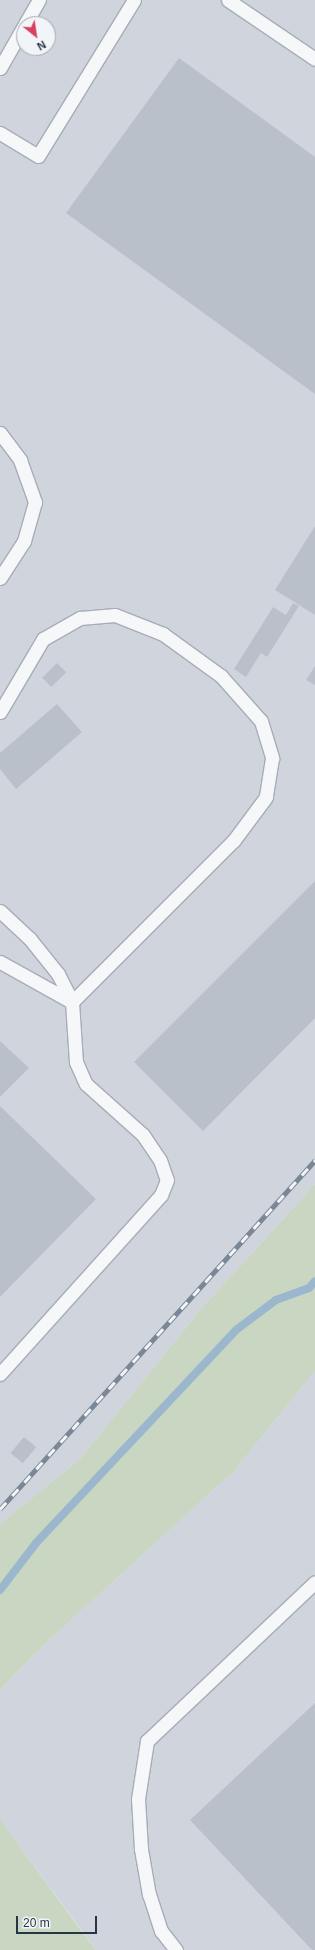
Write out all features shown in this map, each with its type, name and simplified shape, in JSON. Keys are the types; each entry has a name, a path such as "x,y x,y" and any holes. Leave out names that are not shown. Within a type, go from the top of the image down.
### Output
{"lane":[{"path":"30,16 39,0"},
{"path":"0,133 38,156 134,0"},
{"path":"228,0 315,58"},
{"path":"0,68 16,40"},
{"path":"0,433 20,460 35,502 24,541 0,578"},
{"path":"0,712 43,639 80,618 115,615 162,634 221,676 261,721 272,758 266,797 234,840 72,1002"},
{"path":"0,911 39,949 58,974 72,1002 76,1062 86,1084 143,1135 160,1160 167,1180 161,1195 0,1374"},
{"path":"0,962 72,1002"},
{"path":"176,1950 161,1931 149,1895 141,1849 138,1799 147,1741 315,1582"}],"shaded area":[{"path":"0,0 315,0 315,1184 201,1309 80,1459 0,1524"},
{"path":"315,1371 315,1950 96,1950 0,1819 0,1690 36,1652 234,1471"}],"green space":[{"path":"315,1184 315,1371 234,1471 36,1652 0,1690 0,1524 80,1459 201,1309"},
{"path":"0,1819 82,1932 96,1950 0,1950"}],"building":[{"path":"179,58 315,157 315,394 66,213"},
{"path":"315,526 315,615 275,590"},
{"path":"293,603 299,606 267,657 261,653 246,677 234,669 273,607 286,615"},
{"path":"57,663 66,672 51,687 42,678"},
{"path":"315,666 315,685 306,680"},
{"path":"57,704 82,732 16,789 0,769 0,753"},
{"path":"315,881 315,1018 203,1131 134,1062"},
{"path":"0,1041 29,1068 0,1097"},
{"path":"0,1106 96,1199 0,1297"},
{"path":"24,1437 36,1447 23,1463 11,1453"},
{"path":"315,1703 315,1950 312,1950 190,1820"}],"waterway":[{"path":"0,1590 36,1543 236,1330 276,1300 309,1288 315,1281"}],"railway":[{"path":"0,1509 315,1160"}]}
